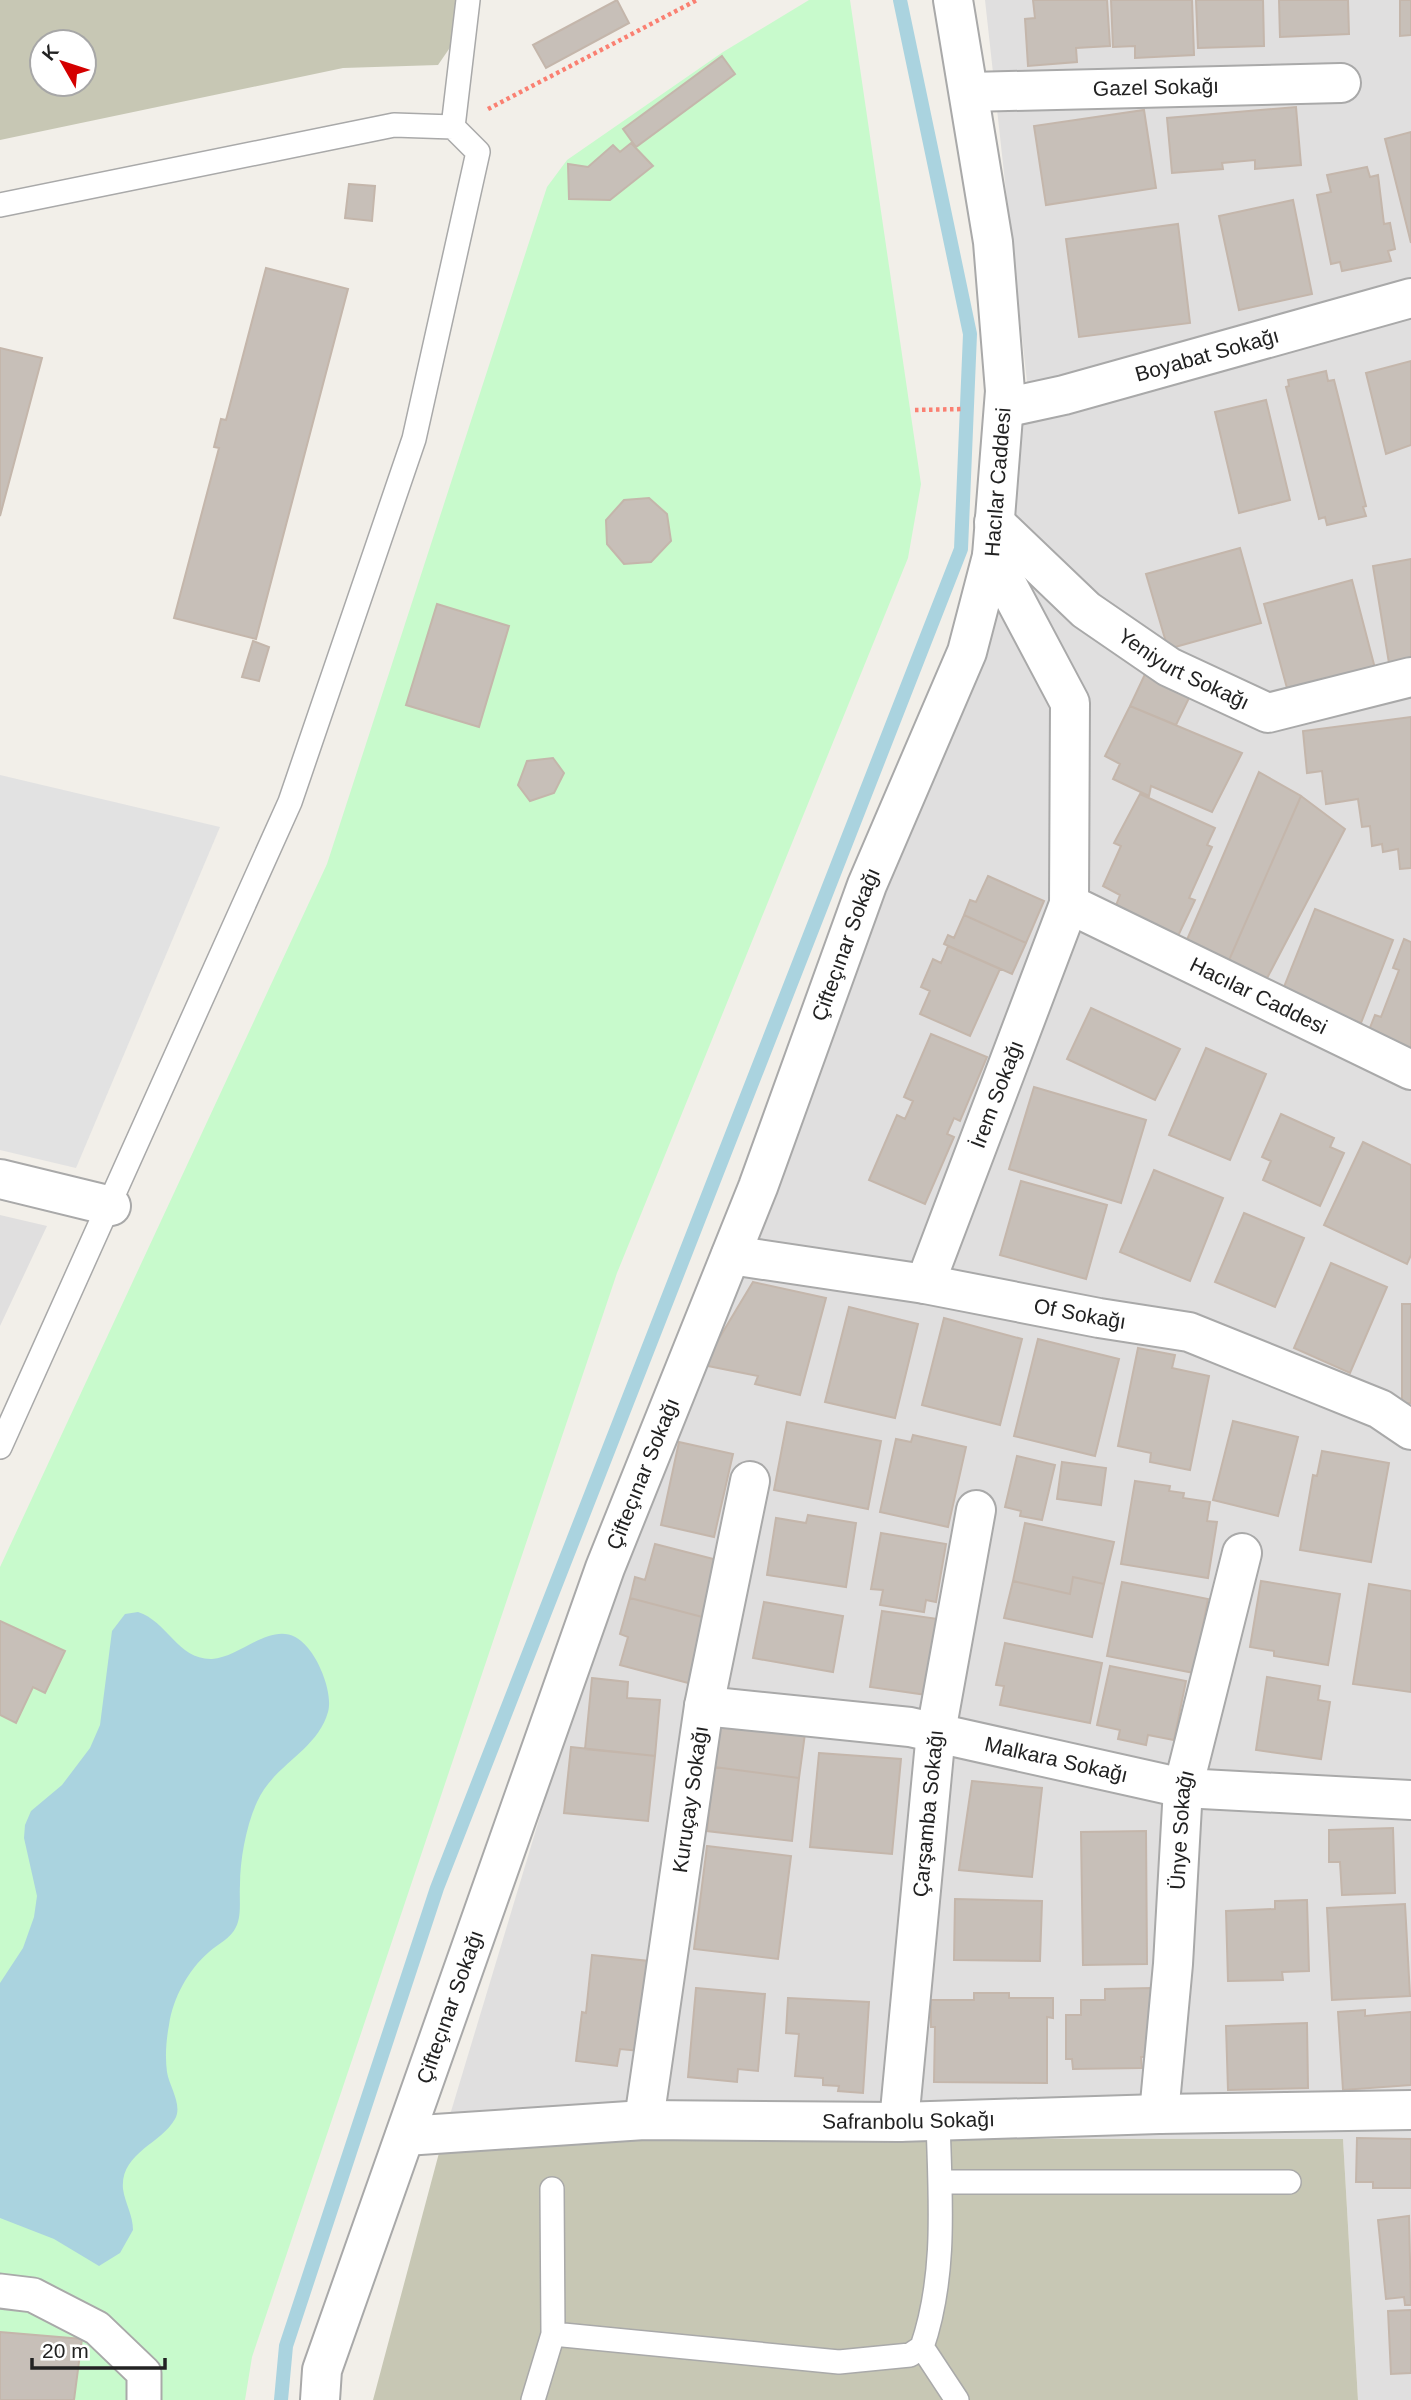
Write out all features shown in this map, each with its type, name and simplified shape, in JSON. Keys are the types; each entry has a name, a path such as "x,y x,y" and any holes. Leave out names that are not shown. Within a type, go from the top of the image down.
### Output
{"street":[{"name":"Hacılar Caddesi","path":"953,0 993,242 1004,408 993,539 1070,703 1069,904 1411,1070"},
{"name":"Gazel Sokağı","path":"970,92 1341,83"},
{"name":"Boyabat Sokağı","path":"1004,408 1064,395 1411,298"},
{"name":"Yeniyurt Sokağı","path":"993,539 1086,610 1169,667 1269,713 1411,677"},
{"name":"Çifteçınar Sokağı","path":"320,2400 322,2370 605,1568 731,1255 867,885 967,652 993,539"},
{"name":"İrem Sokağı","path":"925,1284 1069,904"},
{"path":"0,1179 111,1206"},
{"name":"Of Sokağı","path":"731,1255 925,1284 1098,1318 1189,1332 1380,1409 1411,1430"},
{"name":"Kuruçay Sokağı","path":"643,2120 704,1706 750,1481"},
{"name":"Çarşamba Sokağı","path":"899,2122 936,1732 976,1510"},
{"name":"Ünye Sokağı","path":"1159,2113 1173,1964 1183,1788 1241,1553"},
{"name":"Malkara Sokağı","path":"704,1706 910,1727 1183,1788 1411,1800"},
{"name":"Safranbolu Sokağı","path":"405,2136 643,2120 899,2122 1159,2113 1411,2110"},
{"path":"0,2291 33,2295 97,2328 144,2373 144,2400"}],"lane":[{"path":"453,127 468,0"},
{"path":"0,205 394,125 453,127 478,152 414,439 290,802 111,1206 0,1447"},
{"path":"553,2334 839,2362 910,2355 922,2347 937,2285 940,2182 938,2120"},
{"path":"940,2182 1289,2182"},
{"path":"533,2400 553,2334 552,2189"},
{"path":"922,2347 957,2400"}],"path":[{"path":"453,127 697,0"}],"shaded area":[{"path":"0,0 465,0 460,33 438,65 343,68 0,140"},
{"path":"985,0 1411,0 1411,2400 1358,2400 1343,2139 443,2138 583,1674 695,1359 985,647 1009,543 1027,382"},
{"path":"0,775 220,827 76,1168 0,1150"},
{"path":"0,1215 47,1226 0,1326"},
{"path":"443,2138 1343,2139 1358,2400 373,2400"}],"green space":[{"path":"809,0 850,0 921,484 908,558 617,1273 252,2357 245,2400 0,2400 0,1567 327,864 547,187 567,160 723,52"}],"water":[{"path":"138,1612 157,1623 181,1647 200,1658 224,1656 273,1635 285,1634 297,1638 313,1654 321,1670 329,1705 315,1737 273,1778 257,1802 242,1854 240,1912 236,1927 228,1938 194,1967 178,1995 171,2015 167,2037 167,2072 177,2102 177,2114 169,2128 128,2166 123,2189 133,2230 120,2253 99,2266 54,2239 0,2218 0,1983 23,1948 34,1917 37,1896 24,1838 25,1825 31,1811 62,1785 90,1748 100,1725 112,1631 125,1614"}],"building":[{"path":"617,0 629,23 546,68 533,45"},
{"path":"1033,0 1107,0 1110,46 1076,48 1077,62 1028,66 1025,19 1035,18"},
{"path":"1111,0 1192,0 1194,55 1135,58 1135,46 1113,47"},
{"path":"1196,0 1263,0 1264,46 1198,48"},
{"path":"1279,0 1348,0 1349,34 1280,37"},
{"path":"1400,0 1411,0 1411,35 1400,36"},
{"path":"722,56 735,74 636,147 623,129"},
{"path":"1296,107 1301,165 1255,169 1255,160 1222,163 1223,169 1172,173 1167,118"},
{"path":"1144,110 1156,188 1046,205 1034,126"},
{"path":"1411,132 1411,243 1385,139"},
{"path":"631,143 653,166 610,200 569,199 568,164 588,167 613,145 620,152"},
{"path":"1367,167 1370,177 1378,175 1384,224 1390,223 1395,249 1388,251 1391,261 1342,271 1340,262 1331,264 1317,195 1331,192 1327,175"},
{"path":"349,184 375,186 372,221 345,218"},
{"path":"1293,200 1312,294 1239,310 1219,216"},
{"path":"1178,224 1190,323 1079,337 1066,239"},
{"path":"266,268 348,289 256,639 174,618 219,448 214,447 221,419 226,420"},
{"path":"0,348 42,358 0,516"},
{"path":"1411,361 1411,445 1386,454 1366,373"},
{"path":"1326,371 1328,381 1334,380 1366,506 1363,507 1366,516 1327,525 1325,517 1319,519 1286,387 1289,386 1288,380"},
{"path":"1266,400 1290,500 1239,513 1215,412"},
{"path":"649,498 667,514 671,541 651,562 624,564 607,544 606,520 624,500"},
{"path":"1240,548 1261,623 1168,649 1146,574"},
{"path":"1411,559 1411,659 1389,663 1373,566"},
{"path":"1352,580 1377,676 1290,699 1264,604"},
{"path":"437,604 509,626 479,727 406,705"},
{"path":"253,641 269,647 259,681 242,677"},
{"path":"1147,670 1190,696 1176,725 1130,706"},
{"path":"1130,706 1242,753 1212,812 1151,786 1149,796 1113,779 1120,764 1105,756"},
{"path":"1411,717 1411,868 1400,869 1398,849 1383,852 1382,844 1372,846 1370,826 1362,827 1358,799 1326,804 1322,771 1307,773 1303,731"},
{"path":"553,758 564,773 554,793 530,801 518,785 527,761"},
{"path":"1259,772 1301,796 1226,967 1183,949"},
{"path":"1140,794 1215,828 1207,845 1212,847 1189,898 1195,900 1178,936 1115,908 1120,895 1103,886 1121,846 1114,843"},
{"path":"1301,796 1345,829 1264,984 1226,967"},
{"path":"988,876 1044,901 1026,943 964,915 970,900 976,902"},
{"path":"1315,909 1393,940 1361,1023 1282,992"},
{"path":"964,915 1026,943 1012,974 944,944 948,935 954,938"},
{"path":"1404,939 1411,942 1411,1061 1364,1043 1375,1015 1381,1017 1399,970 1393,968"},
{"path":"948,946 1000,969 970,1036 920,1014 930,991 921,987 933,959 941,963"},
{"path":"1091,1008 1180,1049 1155,1100 1067,1059"},
{"path":"931,1034 987,1057 960,1121 954,1118 947,1134 954,1137 925,1204 869,1180 897,1115 905,1119 913,1101 904,1097"},
{"path":"1206,1048 1266,1074 1230,1160 1169,1135"},
{"path":"1034,1087 1146,1120 1121,1203 1009,1169"},
{"path":"1281,1114 1334,1138 1330,1147 1344,1153 1320,1206 1263,1180 1271,1161 1262,1157"},
{"path":"1363,1142 1411,1165 1411,1255 1407,1264 1324,1225"},
{"path":"1154,1170 1223,1198 1190,1281 1120,1252"},
{"path":"1021,1181 1107,1205 1086,1279 1000,1255"},
{"path":"1244,1213 1304,1238 1275,1307 1215,1282"},
{"path":"1331,1263 1387,1287 1350,1373 1294,1348"},
{"path":"753,1282 826,1298 800,1395 755,1384 758,1376 703,1365"},
{"path":"1402,1304 1411,1304 1411,1403 1402,1403"},
{"path":"849,1307 918,1324 895,1418 825,1402"},
{"path":"944,1318 1022,1339 1000,1425 922,1405"},
{"path":"1038,1339 1119,1359 1095,1456 1014,1436"},
{"path":"1138,1348 1175,1355 1172,1368 1209,1376 1190,1470 1150,1462 1151,1453 1118,1446"},
{"path":"1233,1421 1298,1437 1278,1516 1213,1500"},
{"path":"787,1422 881,1441 868,1509 774,1490"},
{"path":"913,1435 966,1447 948,1527 880,1512 896,1439 911,1442"},
{"path":"679,1442 733,1454 714,1537 661,1525"},
{"path":"1322,1451 1389,1463 1371,1562 1300,1550 1313,1475 1317,1476"},
{"path":"1017,1456 1055,1465 1042,1520 1020,1516 1021,1511 1005,1507"},
{"path":"1062,1462 1106,1468 1101,1505 1057,1499"},
{"path":"1135,1481 1170,1486 1169,1491 1184,1493 1183,1498 1210,1502 1207,1521 1217,1522 1208,1578 1121,1564"},
{"path":"808,1515 856,1523 846,1587 767,1575 776,1518 806,1523"},
{"path":"1025,1523 1114,1542 1104,1584 1073,1577 1070,1594 1013,1581"},
{"path":"881,1533 946,1544 936,1602 926,1600 924,1612 880,1605 883,1590 871,1589"},
{"path":"655,1544 725,1562 710,1619 630,1598 635,1577 645,1580"},
{"path":"1073,1577 1104,1584 1092,1637 1004,1618 1013,1581 1070,1594"},
{"path":"1261,1581 1340,1594 1328,1665 1274,1656 1274,1651 1250,1647"},
{"path":"1122,1582 1208,1599 1194,1673 1107,1656"},
{"path":"1369,1584 1411,1591 1411,1692 1353,1684"},
{"path":"630,1598 710,1619 692,1684 620,1665 628,1637 620,1634"},
{"path":"764,1602 843,1616 833,1672 753,1658"},
{"path":"882,1611 938,1619 927,1695 870,1687"},
{"path":"0,1621 65,1651 45,1693 33,1687 16,1723 0,1715"},
{"path":"1005,1643 1102,1663 1090,1723 1000,1705 1004,1686 996,1685"},
{"path":"1110,1666 1186,1681 1174,1740 1148,1735 1146,1745 1118,1739 1120,1730 1097,1725"},
{"path":"1267,1677 1320,1686 1318,1700 1330,1702 1321,1759 1256,1750"},
{"path":"592,1678 628,1682 627,1698 660,1700 655,1756 585,1749"},
{"path":"721,1716 806,1726 799,1778 714,1767"},
{"path":"571,1747 655,1756 648,1821 564,1813"},
{"path":"819,1753 901,1759 892,1854 810,1847"},
{"path":"714,1767 799,1778 792,1841 707,1831"},
{"path":"972,1781 1042,1788 1032,1877 959,1870"},
{"path":"1393,1828 1395,1893 1342,1895 1340,1862 1329,1862 1329,1830"},
{"path":"1146,1831 1147,1964 1083,1965 1081,1832"},
{"path":"707,1846 791,1856 778,1959 694,1949"},
{"path":"955,1899 1042,1901 1040,1961 954,1960"},
{"path":"1307,1900 1309,1971 1282,1972 1283,1980 1228,1981 1226,1911 1275,1909 1275,1901"},
{"path":"1405,1904 1410,1996 1332,2000 1327,1908"},
{"path":"592,1955 649,1961 640,2051 620,2049 617,2066 576,2061 582,2012 586,2013"},
{"path":"696,1988 765,1994 758,2071 738,2069 737,2082 688,2077"},
{"path":"1152,1988 1153,2057 1141,2057 1142,2068 1073,2069 1072,2059 1066,2059 1066,2015 1081,2015 1081,2000 1105,2000 1105,1989"},
{"path":"974,1993 1009,1993 1009,1998 1053,1998 1053,2018 1047,2017 1047,2083 934,2082 935,2027 931,2027 931,2000 974,2000"},
{"path":"788,1998 869,2002 863,2093 838,2091 839,2086 823,2085 823,2078 795,2076 799,2034 786,2033"},
{"path":"1365,2010 1365,2016 1411,2012 1411,2085 1343,2090 1338,2012"},
{"path":"1307,2023 1308,2088 1228,2090 1226,2026"},
{"path":"1357,2138 1411,2139 1411,2188 1373,2188 1373,2182 1356,2182"},
{"path":"1409,2216 1411,2305 1405,2305 1404,2297 1386,2299 1378,2220"},
{"path":"1411,2310 1411,2373 1391,2374 1388,2311"},
{"path":"0,2332 82,2339 74,2400 0,2400"}],"waterway":[{"path":"281,2400 286,2346 437,1888 961,549 970,334 900,0"}]}
